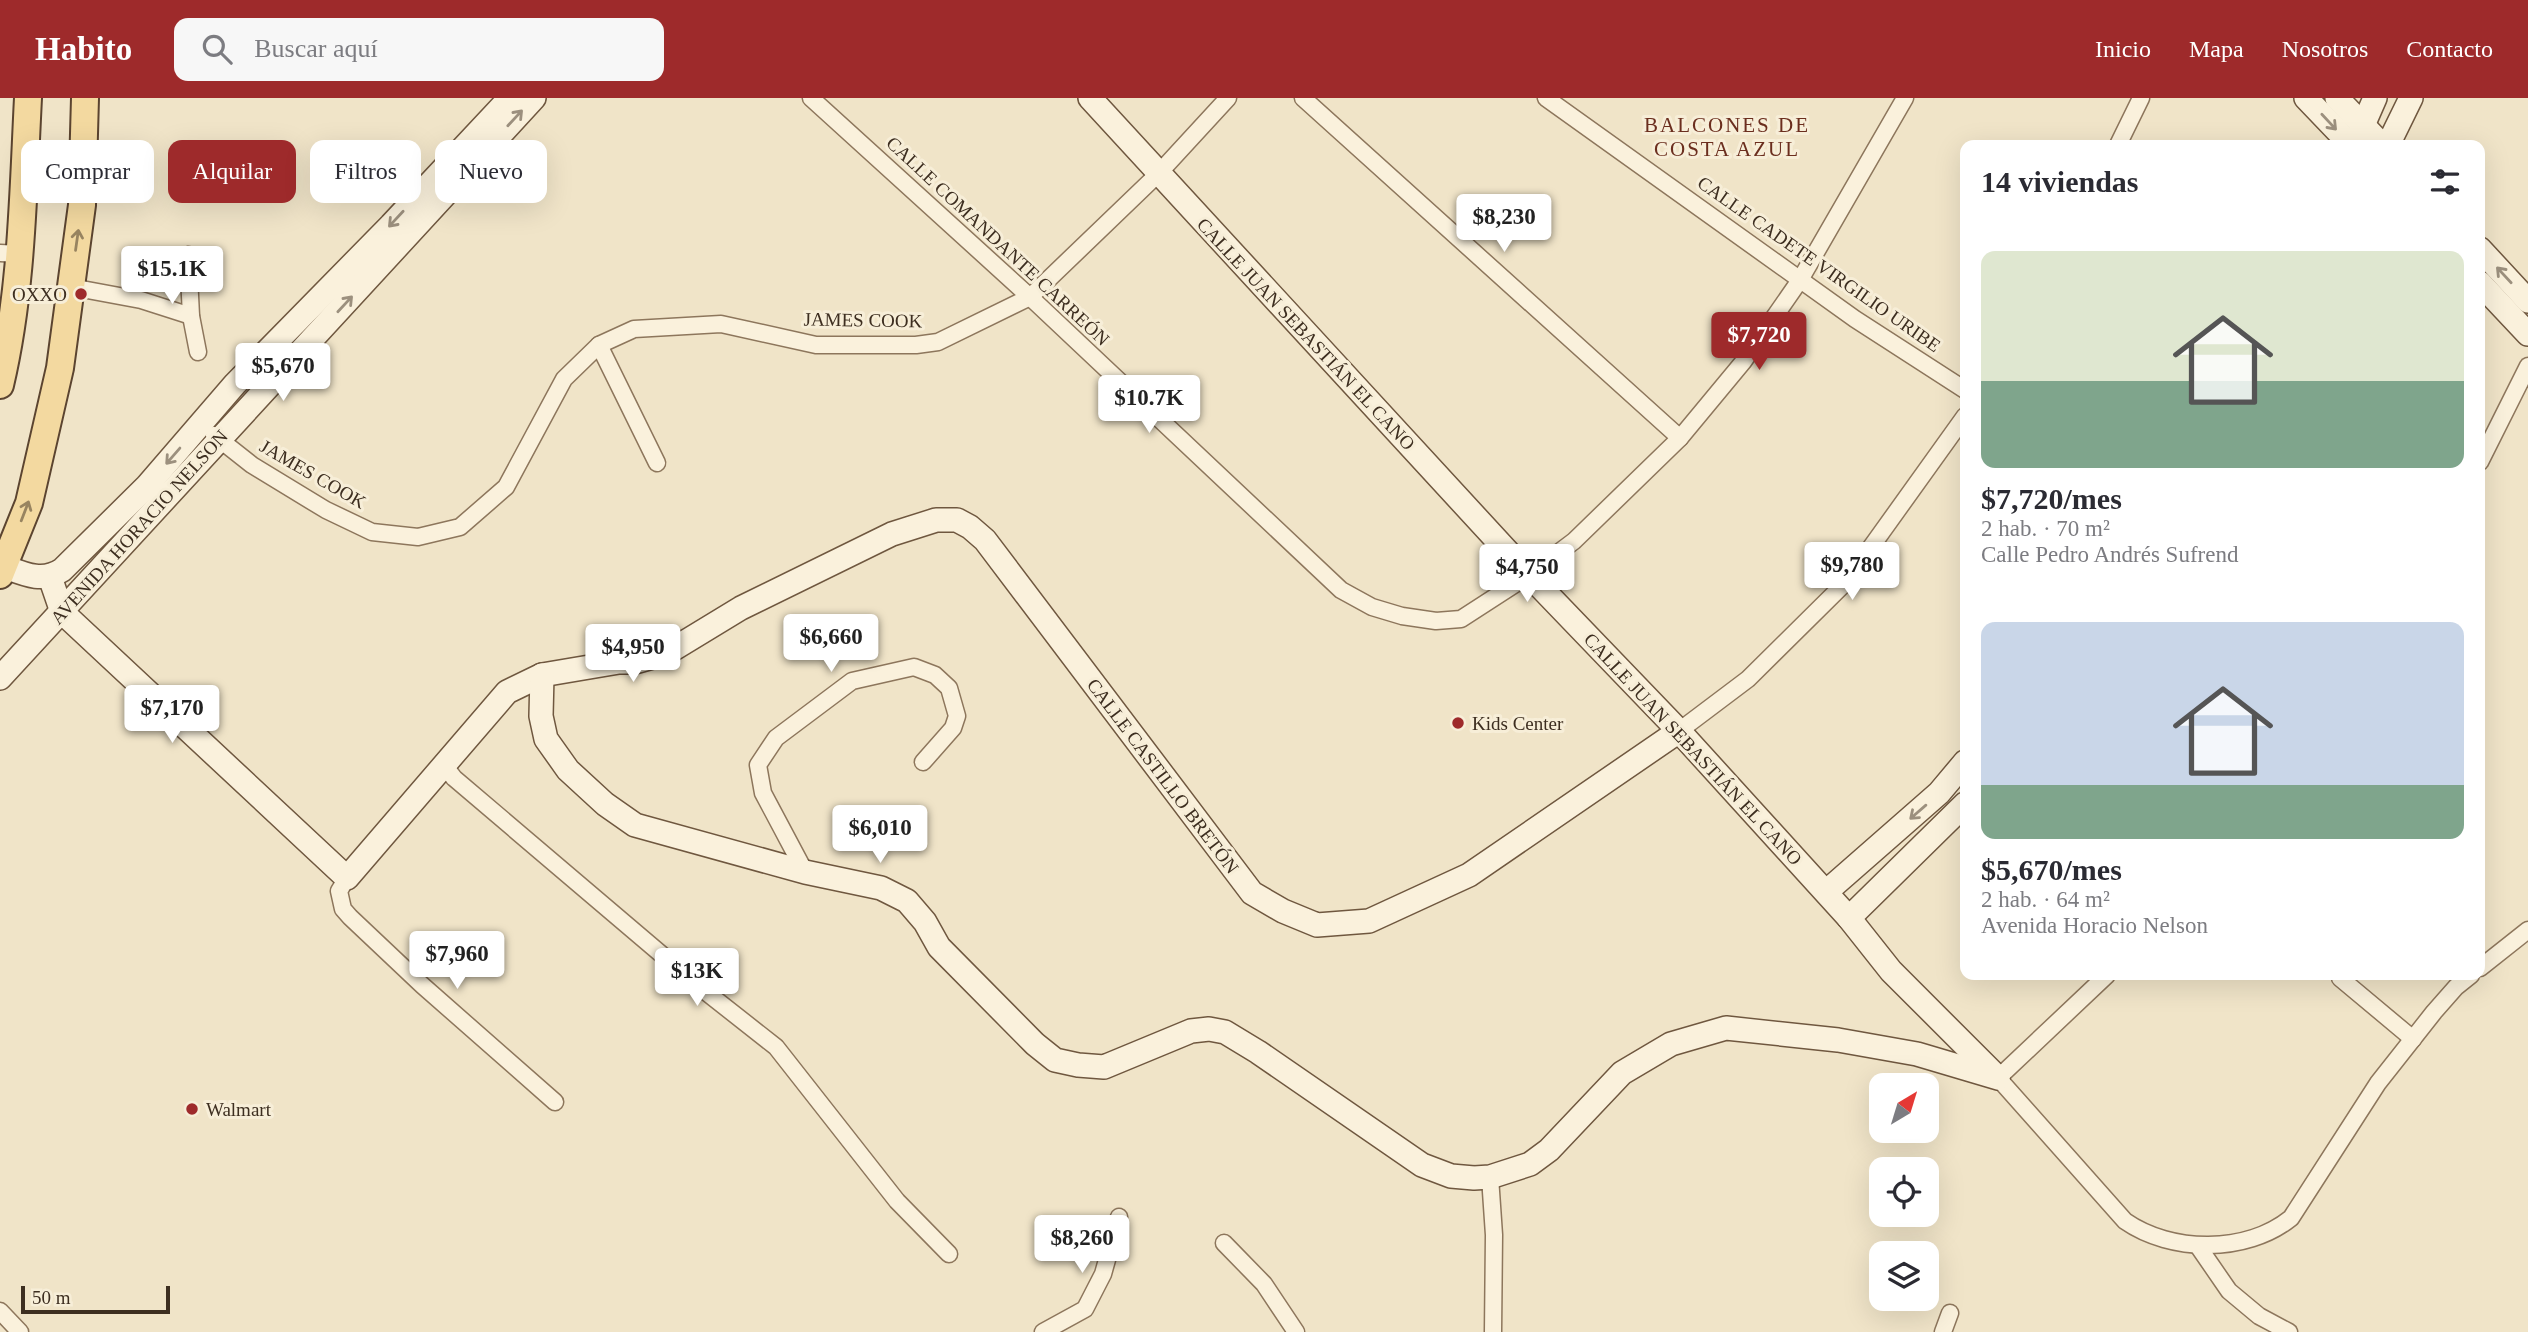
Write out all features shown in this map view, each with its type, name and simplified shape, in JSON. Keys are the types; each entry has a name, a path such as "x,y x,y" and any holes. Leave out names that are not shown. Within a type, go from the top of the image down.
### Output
{"main road":[{"path":"0,385 8,354 10,253 28,98"},
{"path":"2,570 29,503 60,368 82,205 85,98"}],"street":[{"name":"AVENIDA HORACIO NELSON","path":"2,570 50,577 62,570 147,486 235,384 391,225 510,98"},
{"name":"AVENIDA HORACIO NELSON","path":"0,678 534,98"},
{"name":"CALLE COMANDANTE CARREÓN","path":"811,98 1030,297 1341,590 1372,607 1402,616 1436,621 1461,619 1529,575 1574,541 1680,438 1743,362 1800,280 1905,98"},
{"name":"CALLE JUAN SEBASTIÁN EL CANO","path":"1090,98 1529,575 1679,731 1849,918 1891,971 1998,1078 2125,1220 2142,1232 2198,1246"},
{"name":"JAMES COOK","path":"200,425 252,465 326,510 372,532 418,537 460,527 506,487 564,379 599,345 634,329 721,324 816,345 916,345 938,342 1030,297 1159,173 1228,98"},
{"path":"1303,98 1680,438"},
{"name":"CALLE CADETE VIRGILIO URIBE","path":"1546,98 1855,319 1960,387"},
{"path":"2120,140 2140,98"},
{"path":"2306,98 2356,138"},
{"path":"2337,98 2356,138"},
{"path":"2356,138 2375,98"},
{"path":"2390,140 2411,98"},
{"path":"2485,254 2528,301"},
{"path":"188,255 191,316 198,352"},
{"path":"71,287 141,300 191,316"},
{"path":"2485,288 2528,334"},
{"path":"599,345 657,463"},
{"path":"2485,452 2528,366"},
{"name":"CALLE CASTILLO BRETÓN","path":"346,878 507,692 542,675 619,662 635,662 667,653 741,608 892,534 936,520 957,520 985,540 1252,893 1283,911 1317,925 1369,921 1469,875 1679,731 1748,679 1846,582 1960,423"},
{"path":"50,577 62,612 346,878 339,891 343,909 422,985 555,1102"},
{"path":"806,872 762,793 758,765 776,738 852,681 914,667 935,675 949,688 957,716 953,728 923,762"},
{"path":"542,675 541,716 546,739 568,770 605,804 635,825 806,872 881,888 907,901 925,922 939,947 1035,1044 1055,1060 1104,1067 1191,1031 1209,1029 1225,1032 1422,1165 1451,1176 1490,1177 1530,1164 1549,1150 1622,1073 1671,1044 1726,1028 1838,1040 1917,1054 1998,1078 2102,980"},
{"path":"444,765 454,778 563,872 776,1047 897,1201 949,1254"},
{"path":"1826,892 1940,793 1960,768"},
{"path":"1849,918 1960,809"},
{"path":"2485,964 2528,929"},
{"path":"2342,980 2413,1039"},
{"path":"2289,1332 2259,1316 2229,1291 2198,1246 2241,1241 2278,1228 2291,1218 2378,1083 2456,987 2465,980"},
{"path":"1490,1177 1494,1235 1493,1332"},
{"path":"1043,1332 1085,1309 1103,1274 1119,1217"},
{"path":"1224,1243 1264,1284 1296,1332"},
{"path":"0,1311 20,1332"},
{"path":"1943,1332 1950,1313"}],"place":[{"name":"OXXO","path":"81,294"},
{"name":"Kids Center","path":"1458,723"},
{"name":"Walmart","path":"192,1109"}],"district":[{"name":"BALCONES DE COSTA AZUL","path":"1727,137"}]}
